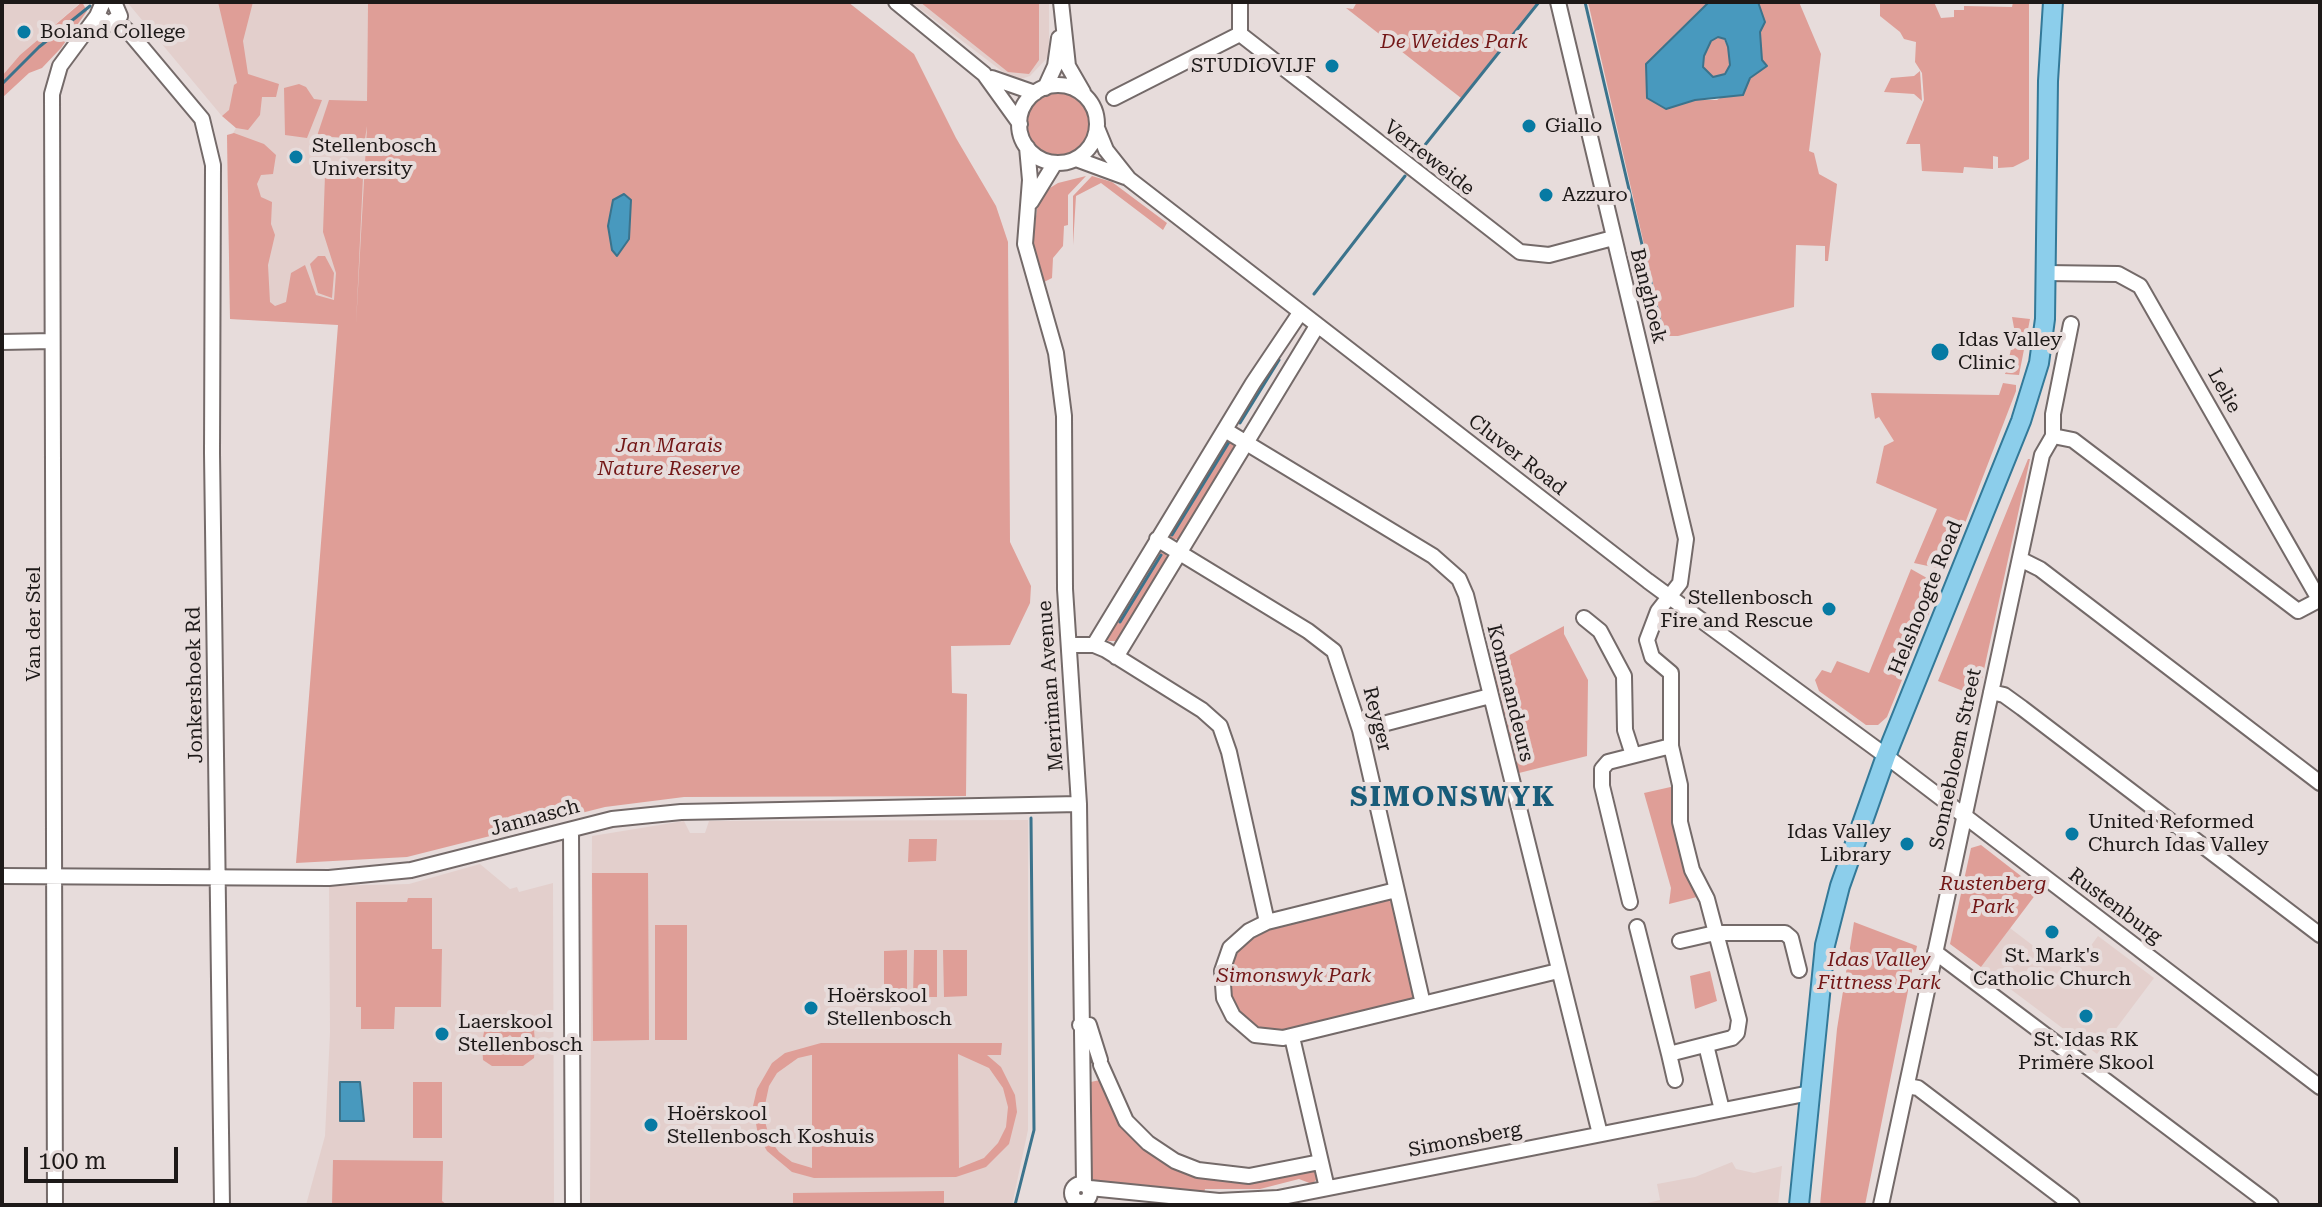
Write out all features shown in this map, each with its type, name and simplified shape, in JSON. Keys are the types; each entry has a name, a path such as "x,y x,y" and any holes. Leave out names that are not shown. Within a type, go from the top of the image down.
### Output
{"main road":[{"name":"Helshoogte Road","path":"1799,1205 1831,916 1859,827 1886,756 2034,384 2044,330 2048,81 2053,2"}],"street":[{"path":"896,2 984,74 1007,86 1040,91 1062,86 1085,96"},
{"path":"1020,124 1024,107 1040,91 1055,66 1061,2"},
{"path":"1114,98 1240,34 1240,2"},
{"name":"Banghoek","path":"1558,2 1686,539 1683,574 1649,628 1647,640 1652,657 1671,673 1671,746"},
{"name":"Van der Stel","path":"55,1205 52,94 60,66 109,9"},
{"name":"Jonkershoek Rd","path":"109,9 207,116 216,147 213,165 213,500 222,1205"},
{"path":"984,74 1020,124 1027,147 1039,158 1055,163 1076,159 1093,143 1097,128 1094,111 1068,66 1061,26"},
{"name":"Verreweide","path":"1240,34 1520,252 1549,255 1613,238"},
{"name":"Cluver Road","path":"1097,128 1106,150 1129,179 1669,597 1886,756"},
{"name":"Merriman Avenue","path":"1027,147 1030,180 1025,213 1025,244 1061,380 1069,645 1079,804 1081,1196"},
{"name":"Cluver Road","path":"1076,159 1129,179"},
{"path":"1025,213 1055,163"},
{"name":"Lelie","path":"2046,273 2118,274 2140,286 2320,601"},
{"path":"1094,645 1300,313"},
{"name":"Sonnebloem Street","path":"1881,1205 2042,455 2053,436 2053,414 2071,324"},
{"path":"1116,657 1317,326"},
{"path":"2,342 52,341"},
{"path":"1277,347 1295,360"},
{"name":"Kommandeurs","path":"1225,430 1445,565 1459,579 1466,595 1600,1134"},
{"path":"2053,436 2073,440 2298,611 2320,601"},
{"name":"Reyger","path":"1157,539 1324,641 1342,665 1360,730 1423,1004"},
{"path":"2020,559 2040,569 2320,783"},
{"path":"1584,618 1600,631 1624,676 1625,730 1633,755"},
{"path":"1069,645 1094,645 1116,657 1202,710 1223,732 1267,922"},
{"path":"1991,692 2004,695 2022,708 2320,935"},
{"path":"1360,730 1490,696"},
{"path":"1630,902 1601,778 1608,762 1671,746 1680,785 1680,822 1692,870 1707,899 1740,1026 1732,1038 1669,1054"},
{"name":"Rustenburg","path":"1886,756 2320,1087"},
{"name":"Jannasch","path":"2,876 329,878 411,870 612,819 699,811 1079,804"},
{"path":"571,830 573,1205"},
{"path":"1396,890 1267,922 1249,931 1230,948 1222,971 1224,998 1233,1016 1255,1035 1292,1037 1558,971"},
{"path":"1637,927 1675,1080"},
{"path":"1680,941 1715,933 1785,933 1791,938 1799,970"},
{"path":"1935,952 2271,1205"},
{"path":"1080,1025 1089,1025 1102,1066 1126,1121 1148,1143 1175,1161 1222,1174 1249,1176 1320,1162"},
{"path":"1292,1037 1327,1188"},
{"path":"1706,1045 1722,1110"},
{"path":"1081,1075 1102,1066"},
{"path":"1907,1086 1918,1088 2072,1205"},
{"name":"Simonsberg","path":"1081,1196 1125,1194 1242,1200 1327,1188 1810,1093"}],"shaded area":[{"name":"Boland College","path":"2,2 81,2 20,55 2,76"},
{"name":"Stellenbosch University","path":"127,2 368,2 367,123 357,325 230,319 227,135 232,135 236,128 221,115"},
{"path":"911,2 1049,2 1049,56 1030,76 1021,79 1007,75"},
{"name":"Hoërskool Stellenbosch","path":"1028,820 1028,1130 1012,1205 590,1205 592,836 684,821 690,833 705,833 709,821"},
{"name":"Laerskool Stellenbosch","path":"480,864 510,889 517,887 519,892 553,883 554,1205 306,1205 325,1136 330,1033 329,886 409,884"},
{"name":"St. Idas RK Primêre Skool","path":"2010,928 2070,974 2098,936 2154,978 2097,1054 1981,967"},
{"path":"1732,1162 1736,1169 1754,1173 1782,1166 1778,1205 1639,1205 1660,1200 1657,1184 1695,1177"}],"green space":[{"path":"82,2 87,11 61,48 42,68 29,73 2,98 2,76 20,55"},
{"path":"218,2 253,2 243,41 248,74 279,84 276,97 262,97 260,115 248,130 236,128 222,116 229,110 237,83"},
{"name":"Jan Marais Nature Reserve","path":"368,2 848,2 914,54 956,138 996,206 1008,242 1010,542 1031,586 1030,603 1010,645 951,646 952,693 967,694 966,796 684,797 605,807 407,857 296,863 338,325 230,319 227,135 234,133 264,144 276,155 273,174 261,175 257,184 261,197 272,202 271,224 275,235 268,265 270,302 275,306 286,302 291,273 305,265 316,295 334,300 336,273 323,232 325,175 363,177 356,325 367,126 365,139 317,136 329,100 367,101"},
{"path":"920,2 1039,2 1039,60 1029,74 1008,72"},
{"name":"De Weides Park","path":"1357,2 1537,2 1461,98 1346,8 1353,9"},
{"path":"1588,2 1709,2 1646,64 1667,109 1695,100 1717,100 1750,78 1762,60 1758,2 1799,2 1821,54 1809,151 1814,153 1819,174 1837,184 1828,261 1825,261 1825,246 1796,245 1794,307 1678,336 1669,336 1664,331"},
{"path":"1880,2 1934,2 1941,18 1954,17 1954,10 1964,10 1964,6 2012,7 2013,2 2029,2 2029,159 2013,167 1998,168 1998,157 1993,156 1993,169 1964,167 1963,173 1922,171 1920,144 1906,144 1924,100 1922,73 1915,62 1916,42 1904,39 1880,16"},
{"path":"1718,37 1724,39 1728,48 1730,65 1725,74 1712,77 1703,67 1704,56 1711,40"},
{"path":"1920,71 1922,101 1914,94 1884,92 1891,78 1914,76"},
{"path":"299,84 306,87 314,99 322,100 307,138 285,135 284,88"},
{"path":"1051,92 1065,92 1077,97 1086,106 1091,125 1089,138 1082,149 1065,158 1051,158 1039,153 1030,144 1025,132 1025,118 1030,106 1039,97"},
{"path":"1086,176 1068,195 1068,225 1064,226 1063,246 1053,258 1052,278 1044,282 1032,243 1038,203 1045,191 1058,183"},
{"path":"1092,176 1112,182 1167,223 1163,230 1101,183 1076,196 1073,245 1073,196"},
{"path":"318,256 325,256 334,273 332,298 318,293 310,264"},
{"path":"2012,317 2030,319 2019,375 2005,374 2015,333"},
{"path":"2003,383 2016,385 2016,391 1952,557 1937,568 1914,563 1937,509 1876,483 1884,446 1894,441 1879,417 1875,419 1871,393 1999,395"},
{"path":"1226,437 1236,442 1235,446 1179,539 1168,539 1166,534"},
{"path":"2030,459 1978,697 1938,681"},
{"path":"1158,549 1166,552 1167,559 1117,641 1108,641 1106,638"},
{"path":"1911,569 1934,582 1936,596 1887,717 1878,725 1866,725 1819,691 1815,680 1822,670 1831,673 1837,661 1869,673"},
{"path":"1564,626 1564,634 1588,680 1587,756 1515,774 1489,666"},
{"path":"1675,786 1701,896 1669,904 1671,888 1644,793"},
{"path":"909,839 937,839 936,861 908,862"},
{"name":"Rustenberg Park","path":"1981,845 2039,890 1981,967 1950,944 1971,848"},
{"path":"592,873 648,873 649,1040 593,1041"},
{"path":"408,898 432,898 432,949 442,949 441,1007 395,1007 394,1029 361,1029 361,1007 356,1007 356,902 407,902"},
{"name":"Simonswyk Park","path":"1385,900 1393,902 1415,996 1411,1001 1288,1032 1250,1026 1232,1005 1229,965 1248,938 1269,927"},
{"name":"Idas Valley Fittness Park","path":"1854,922 1917,946 1865,1205 1820,1205 1837,1029"},
{"path":"655,925 687,925 687,1040 655,1040"},
{"path":"907,950 907,997 884,997 884,951"},
{"path":"914,950 937,950 937,997 913,997"},
{"path":"943,950 967,950 967,996 944,997"},
{"path":"1710,971 1717,1001 1695,1009 1690,976"},
{"path":"494,1021 527,1022 534,1030 535,1042 517,1042 510,1035 500,1042 482,1042 485,1027"},
{"path":"821,1043 1002,1043 1001,1055 987,1055 1001,1067 1015,1095 1017,1112 1009,1144 986,1167 956,1177 814,1178 792,1172 767,1151 758,1135 753,1106 757,1089 772,1063 785,1053","holes":["958,1054 989,1068 1003,1088 1008,1107 1006,1127 998,1143 984,1158 959,1168","812,1055 812,1168 792,1162 779,1152 770,1140 763,1114 769,1086 777,1073 798,1058"]},
{"path":"482,1045 500,1045 507,1052 517,1045 535,1045 534,1058 523,1066 492,1066 483,1060"},
{"path":"1100,1080 1113,1107 1179,1169 1311,1169 1317,1179 1312,1184 1299,1179 1260,1189 1205,1189 1204,1194 1098,1186 1090,1180 1086,1083"},
{"path":"413,1082 442,1082 442,1138 413,1138"},
{"path":"333,1160 443,1161 442,1201 447,1205 332,1205"},
{"path":"944,1191 944,1205 793,1205 793,1193"}],"water":[{"path":"1709,2 1758,2 1765,22 1760,32 1762,60 1767,66 1750,78 1743,95 1695,100 1666,109 1647,98 1646,64","holes":["1718,37 1725,39 1730,65 1725,74 1713,77 1703,67 1704,56 1711,41"]},
{"path":"624,194 631,200 629,239 617,256 612,250 608,226 613,200"},
{"path":"340,1082 360,1082 364,1121 340,1121"}],"waterway":[{"path":"1417,155 1539,2"},
{"path":"1585,2 1663,334"},
{"path":"2,84 39,47 90,6"},
{"path":"1314,294 1405,176"},
{"path":"1240,423 1279,360"},
{"path":"1172,535 1229,442"},
{"path":"1120,622 1161,555"},
{"path":"1015,1205 1034,1130 1031,818"}],"place":[{"name":"Boland College","path":"24,32"},
{"name":"STUDIOVIJF","path":"1332,66"},
{"name":"Giallo","path":"1529,126"},
{"name":"Stellenbosch University","path":"296,157"},
{"name":"Azzuro","path":"1546,195"},
{"name":"Idas Valley Clinic","path":"1940,352"},
{"name":"Stellenbosch Fire and Rescue","path":"1829,609"},
{"name":"United Reformed Church Idas Valley","path":"2072,834"},
{"name":"Idas Valley Library","path":"1907,844"},
{"name":"St. Mark's Catholic Church","path":"2052,932"},
{"name":"Hoërskool Stellenbosch","path":"811,1008"},
{"name":"St. Idas RK Primêre Skool","path":"2086,1016"},
{"name":"Laerskool Stellenbosch","path":"442,1034"},
{"name":"Hoërskool Stellenbosch Koshuis","path":"651,1125"}],"district":[{"name":"SIMONSWYK","path":"1453,798"}]}
